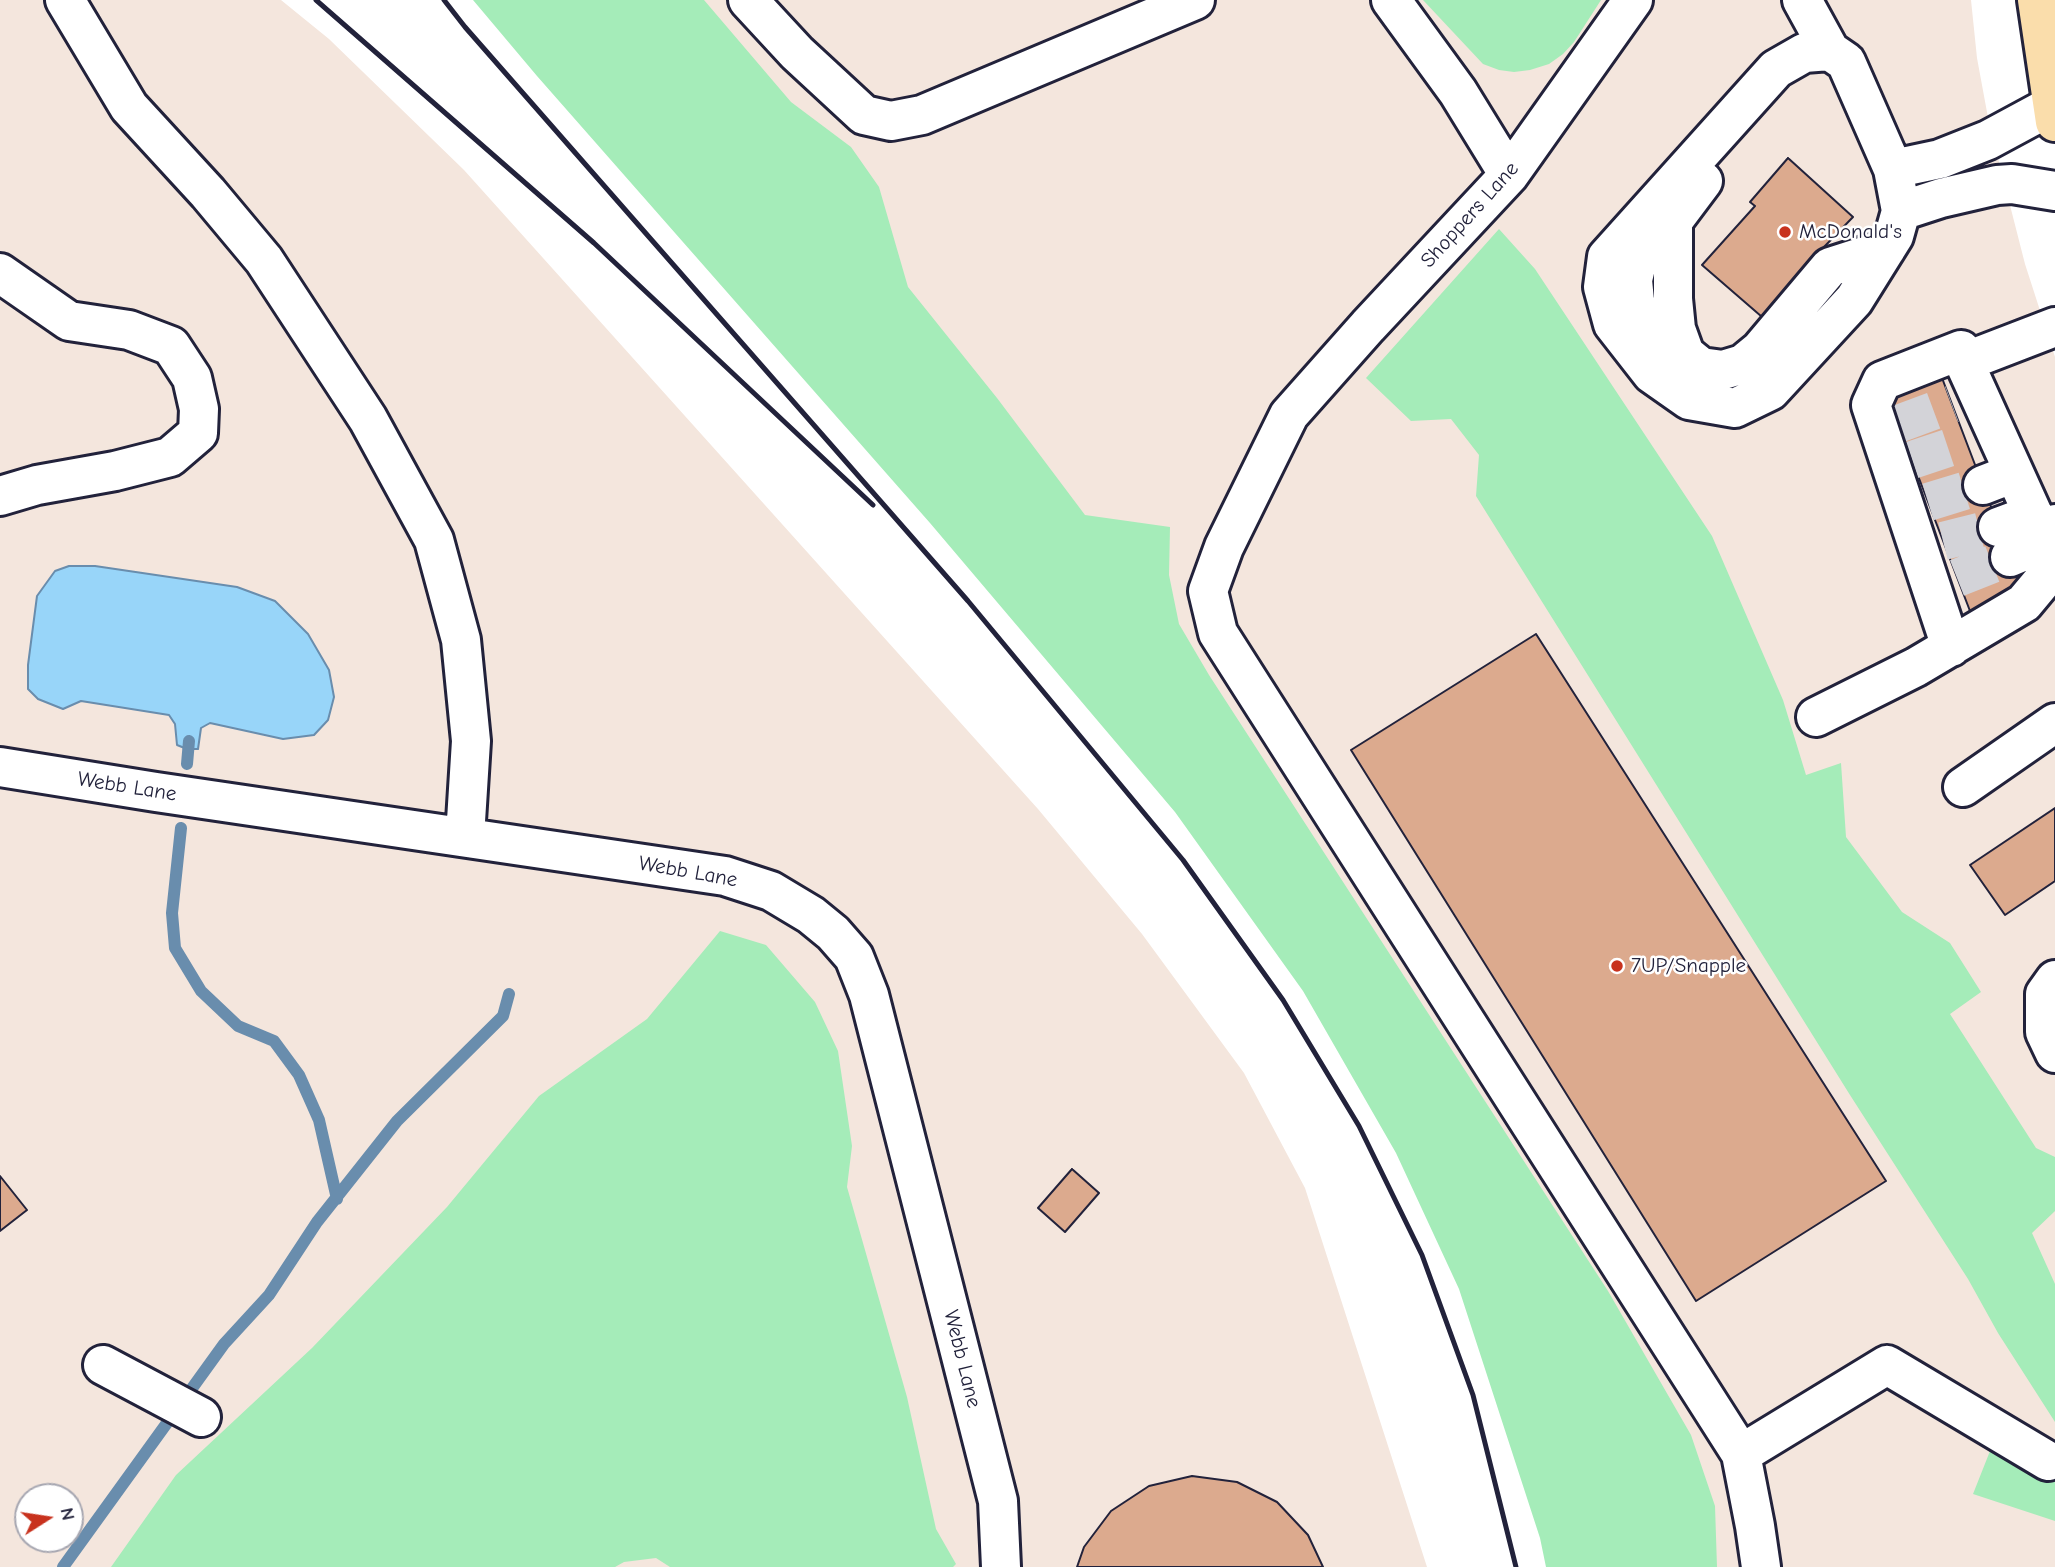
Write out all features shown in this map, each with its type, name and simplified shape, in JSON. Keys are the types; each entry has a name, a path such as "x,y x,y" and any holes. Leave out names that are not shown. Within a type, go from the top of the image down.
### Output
{"main road":[{"path":"2037,0 2053,114"}],"street":[{"path":"65,0 129,107 208,193 264,260 368,419 434,540 461,640 471,741 465,837"},
{"path":"748,0 797,53 864,115 891,121 922,116 1195,0"},
{"path":"1391,0 1458,92 1509,175"},
{"name":"Shoppers Lane","path":"1633,0 1509,175 1289,415 1224,547 1208,591 1218,634 1741,1454"},
{"path":"1802,0 1829,51 1846,62 1893,169 1902,211 1894,236 1854,300 1770,391 1735,408 1689,400 1652,374 1613,324 1603,287 1607,257 1776,69 1804,53 1829,51"},
{"path":"1893,169 1940,159 2053,114"},
{"path":"1714,139 1704,179 1673,220 1673,299 1676,329 1685,354 1701,367 1723,370 1743,365 1760,350 1830,267 1886,249"},
{"path":"1902,211 1941,198 1997,185 2012,184 2055,191"},
{"path":"0,273 69,321 129,330 171,346 192,379 199,410 198,433 170,457 114,471 37,485 0,496"},
{"path":"1964,362 2055,327"},
{"path":"1816,717 1916,667 1951,647 2024,603 2036,541 1998,479 1966,400 1961,350 1882,381 1871,405 1895,446 1944,583 1951,647"},
{"path":"1963,788 2055,723"},
{"name":"Webb Lane","path":"0,767 725,876 771,891 811,915 833,933 854,957 869,995 998,1501 1001,1567"},
{"path":"2055,980 2045,995 2045,1032 2055,1053"},
{"path":"103,1365 201,1417"},
{"path":"1761,1567 1741,1454 1887,1366 2048,1461"}],"shaded area":[{"path":"0,0 281,0 329,39 464,170 1038,809 1142,934 1244,1073 1305,1188 1427,1567 0,1567"},
{"path":"500,0 1971,0 1977,58 1989,123 2025,264 2055,357 2055,1567 1563,1567 1544,1452 1360,1034"}],"green space":[{"path":"473,0 704,0 791,102 851,147 879,187 908,287 997,398 1085,515 1170,527 1169,575 1179,624 1209,675 1608,1291 1691,1435 1715,1506 1717,1567 1546,1567 1540,1538 1459,1289 1396,1153 1303,991 1175,812 930,523"},
{"path":"1423,0 1601,0 1563,54 1549,64 1514,72 1483,64"},
{"path":"1499,229 1535,269 1712,536 1783,700 1806,775 1841,763 1846,837 1902,912 1950,943 1981,992 1950,1014 2036,1148 2055,1157 2055,1211 2032,1233 2055,1284 2055,1422 1476,496 1479,455 1451,419 1411,421 1366,378"},
{"path":"720,931 766,945 815,1002 838,1051 852,1146 847,1187 907,1397 936,1529 956,1564 953,1567 670,1567 656,1558 624,1562 615,1567 111,1567 176,1475 312,1348 447,1207 539,1096 647,1019"},
{"path":"1992,1446 2055,1478 2055,1521 1973,1494"}],"water":[{"path":"69,566 95,566 237,587 275,601 308,634 329,670 334,697 328,720 314,735 283,739 210,723 201,728 198,749 187,749 177,745 175,724 169,715 81,701 63,709 38,699 28,689 28,665 37,596 55,571"}],"building":[{"name":"McDonald's","path":"1788,158 1853,217 1824,247 1831,254 1769,323 1702,265 1755,206 1750,202"},
{"path":"1939,370 2023,591 1970,611 1885,390"},
{"name":"7UP/Snapple","path":"1536,634 1886,1181 1696,1301 1351,750"},
{"path":"2055,808 2055,881 2005,915 1970,865"},
{"path":"1072,1169 1099,1193 1065,1232 1038,1208"},
{"path":"0,1176 27,1210 0,1231"},
{"path":"1192,1476 1237,1482 1277,1502 1308,1535 1323,1567 1077,1567 1084,1547 1111,1511 1149,1486"}],"waterway":[{"path":"187,764 189,741"},
{"path":"181,828 172,913 175,948 201,991 238,1026 274,1041 299,1075 319,1120 337,1199"},
{"path":"63,1567 224,1344 269,1295 317,1222 397,1121 503,1016 509,994"}],"tunnel":[{"path":"1898,424 1952,404"},
{"path":"1912,460 1966,442"},
{"path":"1928,502 1983,485"},
{"path":"1943,541 1998,527"},
{"path":"1957,578 2010,557"}],"railway":[{"path":"316,0 594,243 873,505"},
{"path":"444,0 968,601 1183,860 1283,1000 1359,1126 1422,1255 1473,1395 1516,1567"}],"place":[{"name":"McDonald's","path":"1785,232"},
{"name":"7UP/Snapple","path":"1617,966"}]}
